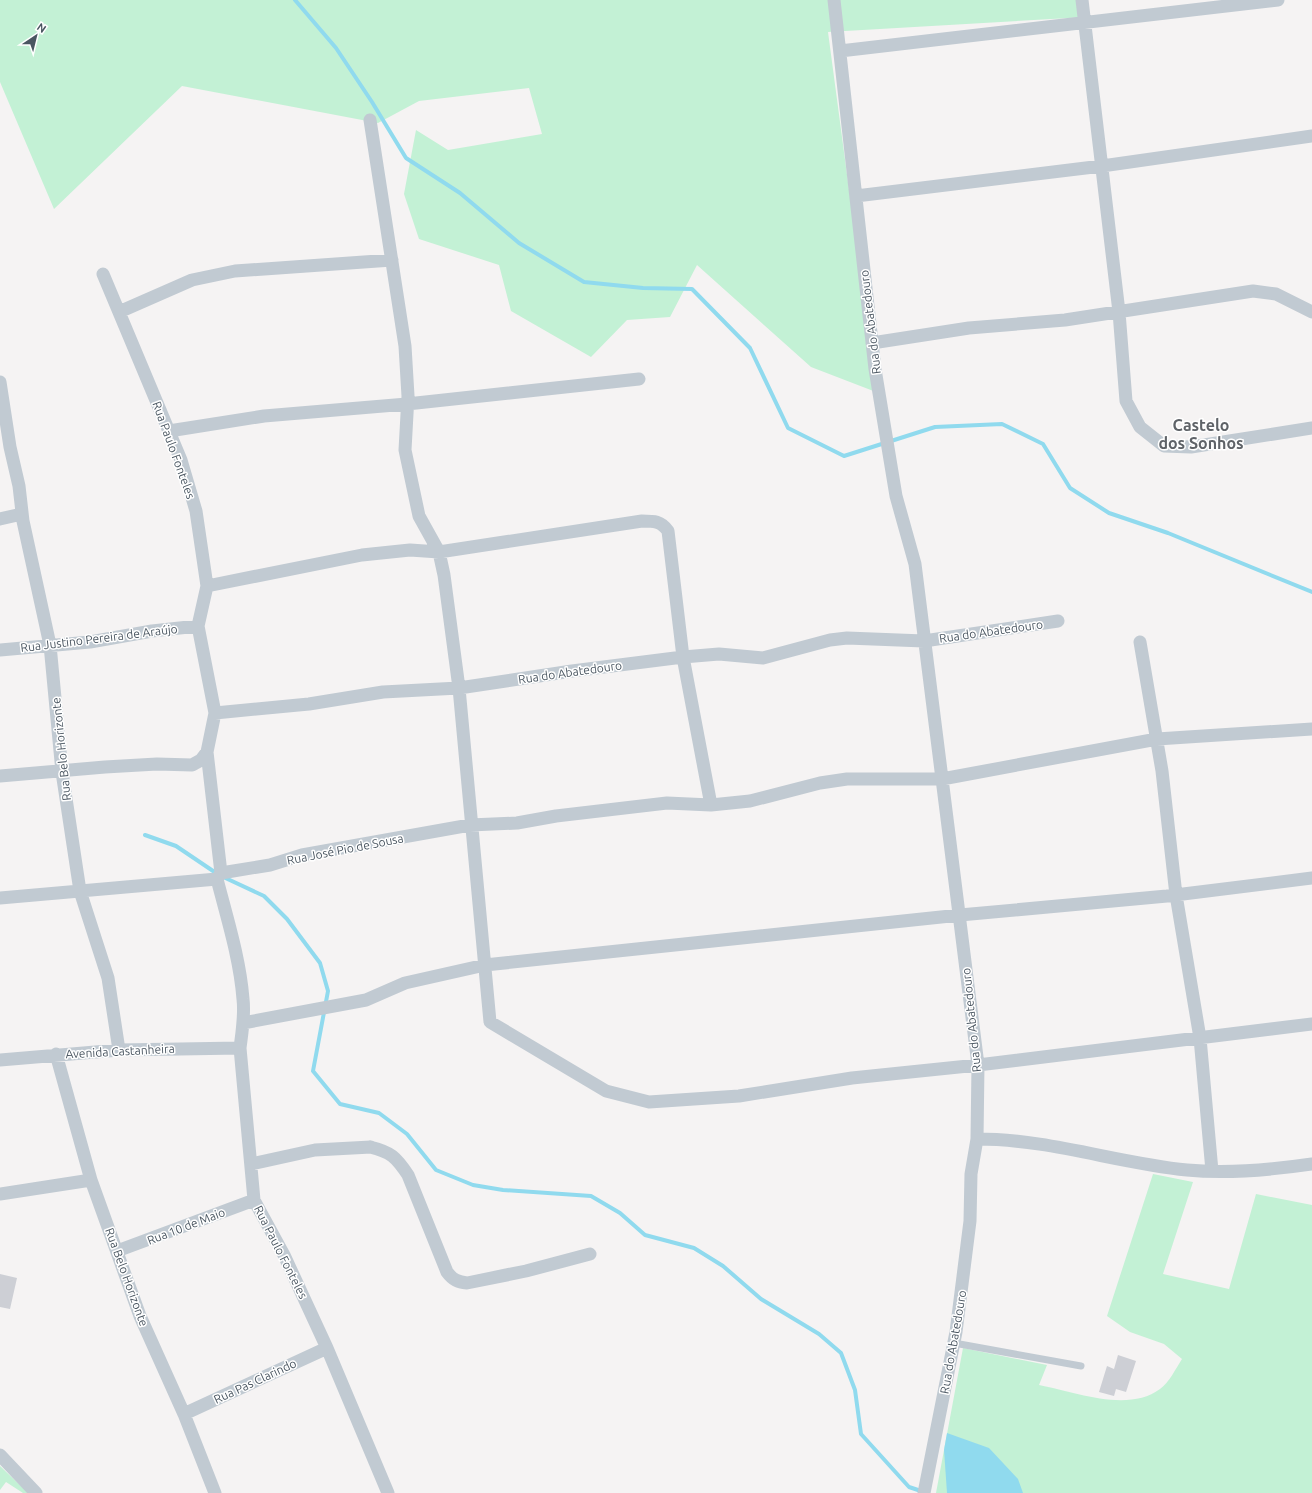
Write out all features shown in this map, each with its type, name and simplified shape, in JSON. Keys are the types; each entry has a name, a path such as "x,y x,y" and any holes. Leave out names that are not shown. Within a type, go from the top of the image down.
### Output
{"street":[{"name":"Rua do Abatedouro","path":"834,0 872,343 896,496 915,564 978,1065 977,1139 971,1174 970,1221 954,1343 924,1493"},
{"path":"1082,0 1119,312 1126,401 1140,427 1164,446 1191,447 1312,428"},
{"path":"840,51 1085,24 1278,0"},
{"path":"370,120 405,346 407,404 405,450 419,516 439,552 444,575 459,688 470,825 490,1022 606,1091 649,1102 739,1096 852,1078 978,1065 1312,1024"},
{"path":"856,196 1102,166 1312,136"},
{"path":"119,312 192,280 235,271 392,260"},
{"name":"Rua Paulo Fonteles","path":"103,274 169,431 196,511 207,586 198,626 215,714 207,752 219,876 243,998 243,1023 240,1048 254,1200 284,1254 327,1348 388,1493"},
{"path":"872,343 969,328 1065,320 1253,291 1276,294 1312,312"},
{"path":"169,431 264,416 407,404 639,379"},
{"name":"Rua Belo Horizonte","path":"0,382 5,448 20,486 22,514 50,646 62,772 80,891 108,978 119,1050"},
{"path":"0,519 22,514"},
{"path":"207,586 362,555 410,550 439,552 642,521 654,521 663,524 668,531 683,657 711,805"},
{"name":"Rua do Abatedouro","path":"215,714 308,704 383,692 459,688 572,670 683,657 719,654 763,658 830,640 847,638 924,641 1058,621"},
{"name":"Rua Justino Pereira de Araújo","path":"0,650 90,642 152,631 198,626"},
{"path":"1140,642 1162,770 1176,894 1200,1038 1212,1171"},
{"name":"Rua José Pio de Sousa","path":"0,898 219,876 270,865 302,855 470,825 517,823 556,816 667,803 711,805 750,801 820,783 847,779 942,778 1157,739 1312,729"},
{"path":"0,776 62,772 104,767 157,764 192,765 201,760 207,752"},
{"path":"243,1023 366,1000 405,983 485,966 960,915 1176,894 1312,878"},
{"name":"Avenida Castanheira","path":"0,1060 56,1054 119,1050 240,1048"},
{"name":"Rua Belo Horizonte","path":"56,1054 91,1180 140,1316 184,1414 215,1493"},
{"path":"977,1139 1023,1141 1187,1170 1262,1170 1312,1164"},
{"path":"251,1164 315,1150 371,1147 389,1152 399,1162 408,1175 447,1272 452,1279 459,1282 467,1283 526,1271 590,1254"},
{"path":"0,1194 91,1180"},
{"name":"Rua 10 de Maio","path":"117,1252 254,1200"},
{"name":"Rua Pas Clarindo","path":"184,1414 327,1348"},
{"path":"0,1455 36,1493"}],"lane":[{"path":"954,1343 1081,1366"}],"green space":[{"path":"0,0 1084,0 1087,17 828,32 876,392 811,367 697,265 670,317 627,320 591,357 511,311 499,265 419,239 404,194 416,130 448,150 542,134 529,88 419,101 378,123 182,86 54,209 0,82"},
{"path":"1153,1174 1193,1182 1163,1274 1229,1289 1256,1194 1312,1205 1312,1493 936,1493 963,1348 1047,1365 1039,1385 1101,1399 1133,1399 1147,1396 1160,1389 1169,1379 1182,1359 1164,1344 1130,1332 1107,1316"},
{"path":"0,1466 28,1493 23,1493 6,1482 0,1490"}],"water":[{"path":"947,1433 989,1448 1018,1479 1023,1493 947,1493 944,1450"}],"building":[{"path":"0,1274 17,1278 10,1309 0,1307"},
{"path":"1118,1355 1136,1361 1126,1392 1116,1389 1114,1396 1099,1392 1107,1366 1114,1369"}],"waterway":[{"path":"295,0 336,48 372,102 406,158 460,193 519,243 584,282 643,288 692,289 750,348 788,428 844,456 935,427 1002,424 1043,444 1070,488 1109,513 1168,533 1312,592"},
{"path":"145,835 176,846 219,875 264,896 287,919 320,963 328,991 313,1071 340,1104 379,1113 407,1134 436,1170 473,1185 503,1190 591,1196 620,1213 645,1235 694,1248 723,1266 761,1299 819,1334 841,1353 855,1390 861,1434 909,1487 921,1491"}],"district":[{"name":"Castelo dos Sonhos","path":"1201,434"}]}
